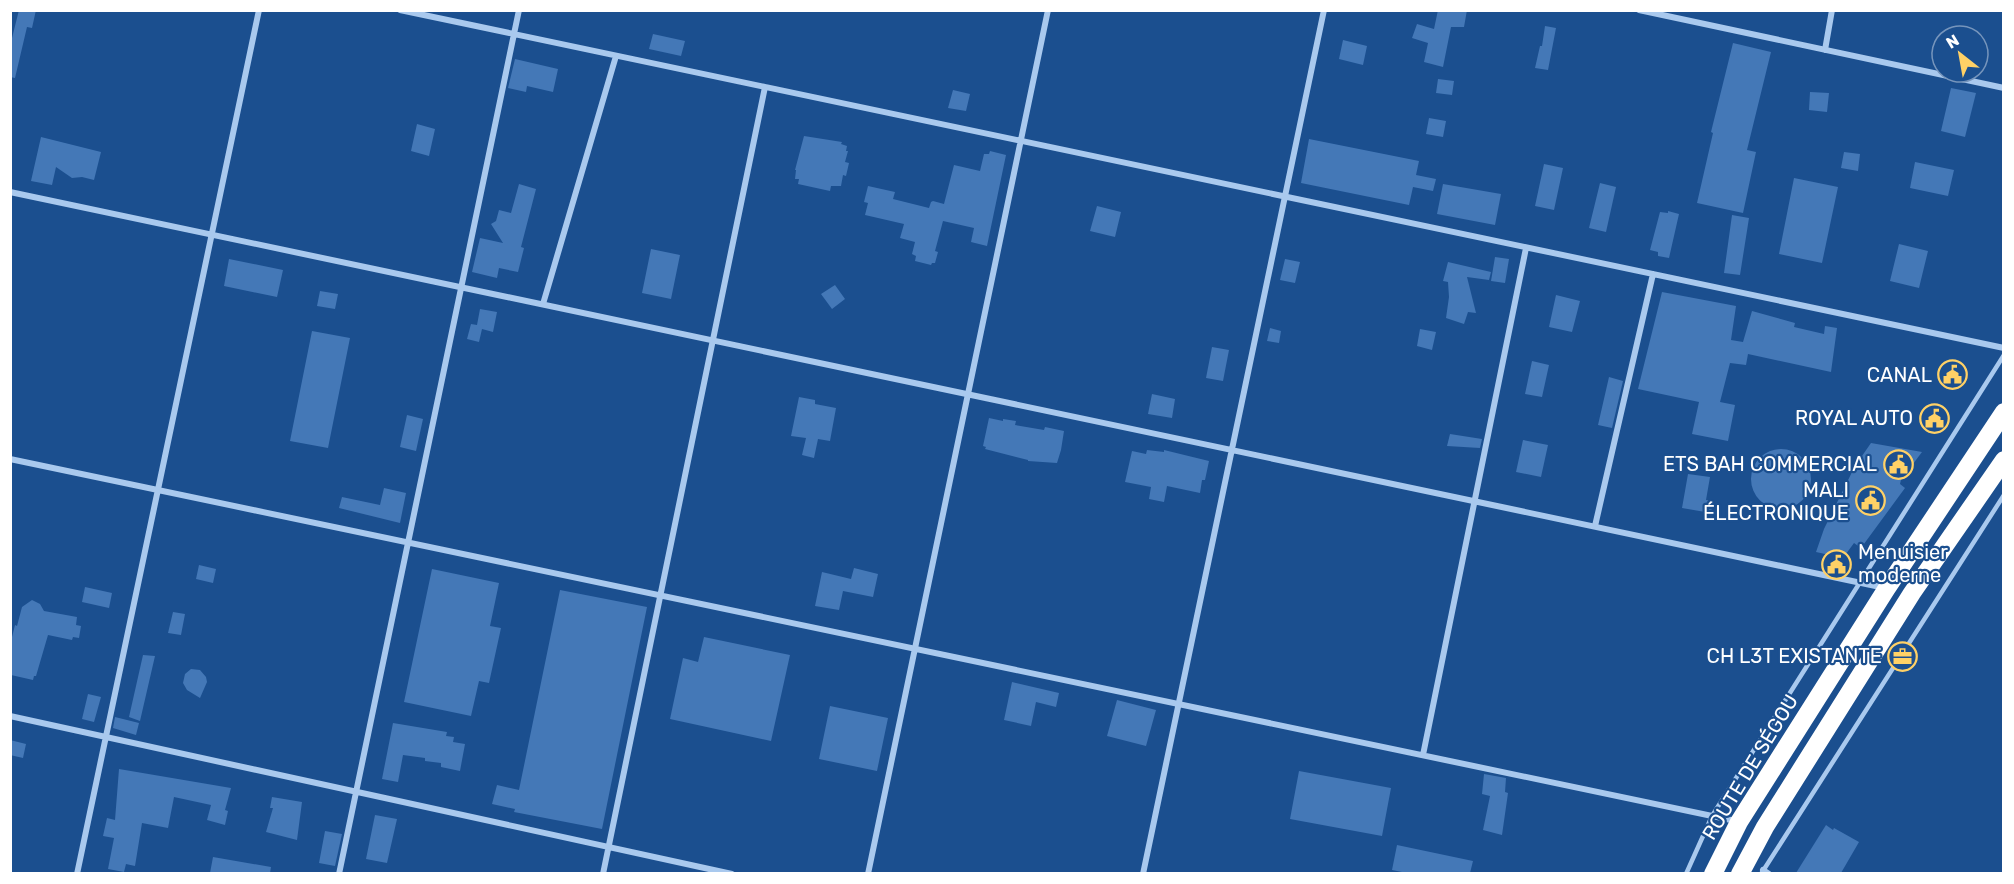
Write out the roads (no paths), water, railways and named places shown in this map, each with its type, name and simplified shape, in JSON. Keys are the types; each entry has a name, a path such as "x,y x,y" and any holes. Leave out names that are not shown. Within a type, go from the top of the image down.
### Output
{"highway":[{"name":"ROUTE DE SÉGOU","path":"1713,873 1739,822 1887,588 2004,412"},
{"path":"1740,873 1765,827 1912,593 2002,467"}],"street":[{"path":"76,873 259,10"},
{"path":"400,10 2004,348"},
{"path":"339,873 519,10"},
{"path":"868,873 1048,10"},
{"path":"1143,873 1324,10"},
{"path":"1639,10 2004,88"},
{"path":"1825,50 1832,10"},
{"path":"543,304 616,56"},
{"path":"603,873 765,87"},
{"path":"10,192 1887,588"},
{"path":"1423,755 1526,248"},
{"path":"1594,526 1653,274"},
{"path":"10,459 1739,822"},
{"path":"10,716 732,873"}],"lane":[{"path":"1686,873 1712,816 2004,354"},
{"path":"1764,872 2004,495"}],"place":[{"name":"CANAL","path":"1953,375"},
{"name":"ROYAL AUTO","path":"1934,418"},
{"name":"ETS BAH COMMERCIAL","path":"1898,464"},
{"name":"MALI ÉLECTRONIQUE","path":"1870,501"},
{"name":"Menuisier moderne","path":"1837,564"},
{"name":"CH L3T EXISTANTE","path":"1903,656"}]}
